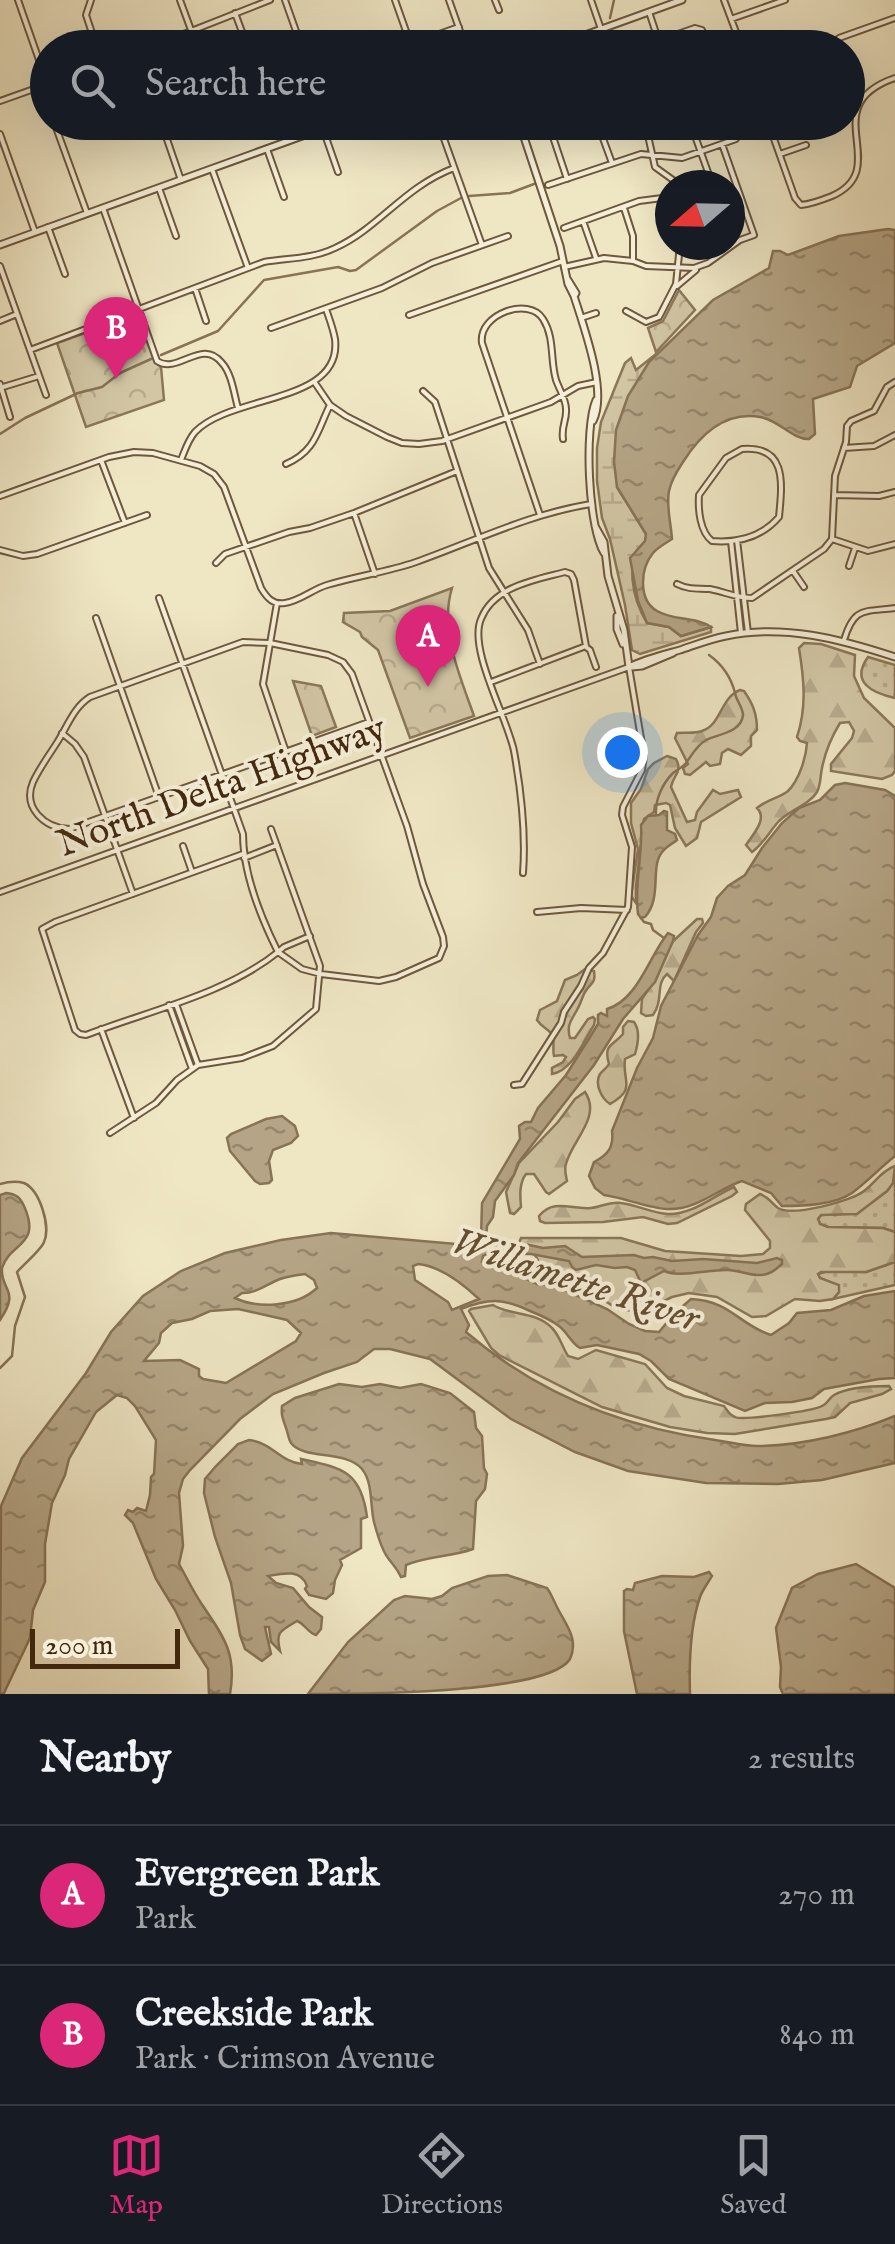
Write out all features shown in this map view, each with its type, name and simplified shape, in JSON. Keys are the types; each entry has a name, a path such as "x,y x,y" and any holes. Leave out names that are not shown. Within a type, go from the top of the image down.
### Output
{"street":[{"path":"18,0 30,33"},
{"path":"91,0 86,15 91,30"},
{"path":"180,0 191,30 270,0"},
{"path":"286,0 296,30"},
{"path":"395,0 405,30"},
{"path":"450,0 460,30"},
{"path":"495,0 498,10"},
{"path":"591,0 601,29 682,0"},
{"path":"724,0 736,30"},
{"path":"732,19 785,0"},
{"path":"649,12 655,30"},
{"path":"235,13 241,30"},
{"path":"861,30 895,18"},
{"path":"451,30 459,27"},
{"path":"865,100 873,88 895,78"},
{"path":"0,100 30,90"},
{"path":"0,134 35,232"},
{"path":"61,140 87,213"},
{"path":"167,140 181,180"},
{"path":"0,245 291,140"},
{"path":"327,140 338,172"},
{"path":"444,140 482,245"},
{"path":"514,1085 522,1084 627,910 632,847 623,822 623,807 642,770 644,756 617,628 618,613 604,553 596,538 591,504 596,382 560,246 525,140"},
{"path":"554,140 567,178"},
{"path":"604,140 612,163"},
{"path":"648,140 658,170"},
{"path":"697,140 707,170"},
{"path":"548,185 641,154 679,158 729,140"},
{"path":"775,140 795,198 809,204 844,191 856,181 863,166 860,140"},
{"path":"722,144 731,170"},
{"path":"780,154 806,145"},
{"path":"268,149 284,197"},
{"path":"30,350 264,262 334,249 420,184 454,168"},
{"path":"212,169 248,268"},
{"path":"159,188 176,236"},
{"path":"564,228 655,198"},
{"path":"623,206 633,236 632,261"},
{"path":"103,208 159,363 168,366 202,353 215,356 225,366 238,408"},
{"path":"745,209 754,235 745,239"},
{"path":"583,221 596,258"},
{"path":"48,228 65,274"},
{"path":"271,328 508,236"},
{"path":"409,315 563,264 596,258 678,269 700,267"},
{"path":"626,311 641,320 659,317 674,290 679,260"},
{"path":"674,290 710,260"},
{"path":"0,266 46,395"},
{"path":"194,288 206,320"},
{"path":"181,460 198,429 238,408 315,383 324,376 336,342 326,308"},
{"path":"540,515 481,340 486,324 497,316 526,308 542,317 553,346 554,374 566,411 563,440"},
{"path":"581,318 596,313"},
{"path":"0,321 17,314"},
{"path":"10,417 1,386 39,376"},
{"path":"315,383 330,405 346,416 402,442 427,444 596,382"},
{"path":"677,584 744,598 756,596 821,551 832,540 836,473 848,423 874,412 886,387 895,382"},
{"path":"423,391 435,402 490,571 528,630 540,664"},
{"path":"286,464 312,446 330,405"},
{"path":"844,448 874,446 895,434"},
{"path":"742,449 760,449 780,469 780,515 755,536 734,540 714,542 707,538 699,498 728,456 742,449"},
{"path":"0,496 122,453 181,460 206,468 226,492 265,596 277,603 289,602 329,584 416,562 540,515 591,504"},
{"path":"101,460 124,524"},
{"path":"216,564 225,554 354,514 458,471"},
{"path":"834,494 879,496 895,492"},
{"path":"354,514 375,574"},
{"path":"0,550 23,556 37,554 147,516"},
{"path":"734,540 744,633"},
{"path":"734,540 744,598 744,633"},
{"path":"832,540 872,552 895,544"},
{"path":"848,566 855,548"},
{"path":"523,873 516,762 510,733 479,649 478,627 486,609 504,594 521,584 565,572 574,580 586,647"},
{"path":"792,572 804,587"},
{"path":"158,598 182,664 222,776 235,809 251,882 278,952 302,969 379,981 396,978 438,958 444,946 443,937 422,884 407,826 352,674 343,662 270,643 243,642 182,664 120,686 85,699 33,782 30,795 34,809 46,823 75,828 222,776 369,722"},
{"path":"277,603 263,684 286,752"},
{"path":"844,640 855,616 895,608"},
{"path":"96,618 159,797"},
{"name":"North Delta Highway","path":"0,892 648,658 718,638 786,632 844,640 895,657"},
{"path":"491,682 586,647"},
{"path":"586,647 596,666"},
{"path":"62,734 84,757 133,894"},
{"path":"110,1133 156,1103 195,1067 242,1058 274,1046 316,1009 320,966 272,830"},
{"path":"277,845 45,926 42,930 75,1030 86,1035 242,976 284,947 310,936"},
{"path":"183,846 192,872"},
{"path":"537,912 581,908 627,910"},
{"path":"176,1002 195,1067"},
{"path":"169,1005 195,1067"},
{"path":"101,1029 134,1118"}],"green space":[{"path":"679,290 695,310 656,352 648,328 663,321"},
{"path":"133,316 139,318 154,360 161,367 164,400 86,427 57,343"},
{"path":"656,354 649,362 617,487 646,534 646,541 634,559 634,592 647,623 669,627 681,636 711,627 711,632 640,654 632,650 610,539 602,518 597,448 601,422 625,363 631,358 636,370"},
{"path":"452,588 450,636 474,716 410,738 378,650 343,622 344,613 390,611"},
{"path":"804,643 855,655 854,676 864,698 895,728 895,771 882,779 831,771 831,764 854,731 849,722 840,723 823,762 817,792 779,821 752,852 746,845 760,822 757,808 788,791 799,775 805,755 807,743 797,737 804,693 799,648"},
{"path":"868,657 895,665 895,698 866,685 861,673"},
{"path":"293,681 321,686 336,727 312,736"},
{"path":"740,690 750,700 756,719 751,746 741,755 728,749 722,753 720,764 710,766 706,762 690,775 685,774 683,768 688,764 675,738 677,733 709,728 728,699"},
{"path":"667,756 678,763 671,787 687,822 695,820 713,790 720,794 738,790 741,797 701,822 697,838 686,846 675,828 670,805 655,805 654,812 644,819 636,903 631,896 638,849 631,823 631,803 648,769"},
{"path":"697,919 703,923 674,981 667,974 663,978 656,1009 653,1015 646,1016 641,1013 642,999 670,944"},
{"path":"585,969 594,971 594,978 570,1022 570,1038 575,1038 588,1019 595,1019 594,1025 566,1067 552,1074 552,1068 566,1057 554,1056 552,1035 537,1020 540,1010 557,1001 565,980"},
{"path":"628,1021 634,1022 637,1029 636,1050 625,1059 626,1089 610,1104 600,1091 598,1078 609,1064 608,1049 623,1034"},
{"path":"585,1092 590,1110 566,1164 567,1181 549,1194 534,1174 526,1174 521,1185 521,1207 510,1213 506,1192 519,1163"},
{"path":"895,1166 893,1183 887,1191 857,1214 821,1215 818,1219 828,1227 883,1228 895,1232 895,1262 866,1272 818,1274 839,1285 833,1299 795,1299 766,1316 752,1317 717,1297 689,1293 641,1312 618,1309 592,1293 531,1278 526,1273 526,1268 538,1260 531,1249 519,1243 521,1238 621,1238 665,1251 763,1254 770,1248 770,1241 745,1210 746,1204 760,1194 785,1210 822,1207 857,1195"},
{"path":"895,1176 895,1232 820,1224 821,1215 857,1213 887,1191"},
{"path":"734,1187 737,1192 732,1196 677,1223 643,1217 545,1223 539,1216 557,1206 591,1208 617,1203 677,1213"},
{"path":"895,1262 895,1285 833,1299 839,1292 838,1286 818,1274 866,1272"},
{"path":"493,1305 546,1323 557,1334 568,1356 578,1359 596,1350 645,1364 667,1388 724,1406 735,1417 763,1417 816,1408 834,1395 853,1389 891,1389 850,1403 835,1417 826,1419 735,1434 670,1427 602,1407 499,1355 469,1311"}],"water":[{"path":"895,230 895,343 857,366 850,387 813,399 815,434 809,439 767,419 747,416 725,421 697,443 670,487 672,539 649,560 643,584 647,600 657,611 711,627 681,636 669,627 647,623 638,601 630,558 645,541 646,534 617,487 614,462 616,430 628,396 649,362 713,300 769,268 773,251 788,255 839,236"},
{"path":"835,785 885,790 895,796 895,1156 852,1193 819,1204 782,1206 771,1193 742,1181 677,1209 604,1195 589,1176 594,1162 611,1146 612,1131 653,1038 661,1006 711,917 717,898 745,875 782,823 799,808 820,800"},
{"path":"664,811 667,830 677,840 659,857 653,900 641,918 637,892 641,825 648,816"},
{"path":"668,933 674,936 655,982 623,1019 594,1065 518,1163 495,1201 486,1242 543,1248 565,1246 582,1257 634,1255 672,1261 757,1263 777,1258 782,1264 760,1275 728,1270 677,1274 664,1271 641,1283 635,1270 627,1267 596,1265 576,1270 569,1261 531,1254 489,1253 482,1262 537,1284 556,1286 607,1309 629,1324 659,1332 691,1299 716,1304 771,1335 797,1313 831,1310 864,1296 895,1291 895,1378 824,1389 812,1398 765,1403 745,1411 669,1379 639,1354 597,1345 580,1348 556,1324 512,1304 488,1301 461,1309 469,1325 466,1332 552,1390 614,1416 681,1434 750,1446 778,1445 829,1437 895,1416 895,1463 822,1480 778,1484 706,1483 628,1471 575,1452 511,1419 430,1359 374,1349 357,1362 273,1394 240,1419 183,1479 179,1493 183,1546 179,1564 223,1637 232,1668 230,1694 209,1694 208,1669 156,1579 133,1523 125,1515 137,1508 146,1511 156,1440 135,1406 117,1395 96,1412 69,1459 52,1503 45,1544 45,1582 33,1610 30,1638 4,1693 0,1694 1,1506 22,1458 86,1373 111,1332 143,1296 181,1271 225,1253 331,1233 456,1244 478,1241 482,1203 520,1139 519,1126 531,1122 590,1037 598,1024 598,1015 607,1016 607,1009 627,997","holes":["413,1266 443,1272 479,1299 452,1310 448,1302 415,1280","305,1274 317,1288 299,1299 266,1305 235,1298 280,1279","238,1309 287,1320 301,1333 296,1341 226,1383 203,1379 199,1369 180,1360 144,1361 172,1323 210,1311"]},
{"path":"282,1116 295,1126 298,1136 273,1150 269,1161 272,1180 260,1184 230,1151 227,1138 266,1119"},
{"path":"6,1193 21,1200 29,1229 2,1268 9,1302 0,1320 0,1195"},
{"path":"339,1384 400,1388 421,1384 450,1393 474,1412 487,1474 485,1489 476,1501 473,1549 406,1565 405,1576 401,1577 380,1541 362,1469 346,1459 305,1452 291,1443 282,1406"},
{"path":"249,1440 294,1463 302,1464 301,1459 347,1474 360,1489 367,1517 361,1519 361,1548 340,1560 333,1593 326,1599 309,1595 304,1581 296,1575 268,1576 293,1588 322,1617 316,1635 297,1621 283,1630 278,1639 280,1651 271,1642 269,1627 265,1627 271,1654 262,1661 245,1649 240,1635 231,1583 204,1493 205,1479 216,1466 238,1444"},
{"path":"856,1564 895,1588 895,1694 783,1694 776,1628 792,1588 818,1574"},
{"path":"709,1572 712,1576 700,1597 694,1620 690,1694 637,1694 624,1631 624,1591 633,1590 635,1583 662,1576 694,1577"},
{"path":"507,1575 547,1588 568,1627 572,1639 570,1659 554,1671 448,1690 308,1694 348,1642 394,1600 405,1596 432,1599 488,1576"}],"waterway":[{"path":"610,18 614,0"},
{"path":"469,196 510,193 534,184"},
{"path":"161,355 218,331 264,280 338,267 356,270 461,198"},
{"path":"0,434 78,393 102,387 120,373 151,359"},
{"path":"656,815 660,792 673,773 703,742 734,729 741,721 743,712 729,677 709,655"},
{"path":"641,918 664,938"},
{"path":"0,1184 18,1182 30,1187 43,1210 46,1227 42,1245 17,1272 25,1297 15,1326 12,1356 0,1368"}],"place":[{"name":"Creekside Park","path":"116,379"},
{"name":"Evergreen Park","path":"428,687"}],"water label":[{"name":"Willamette River","path":"576,1278"}]}
